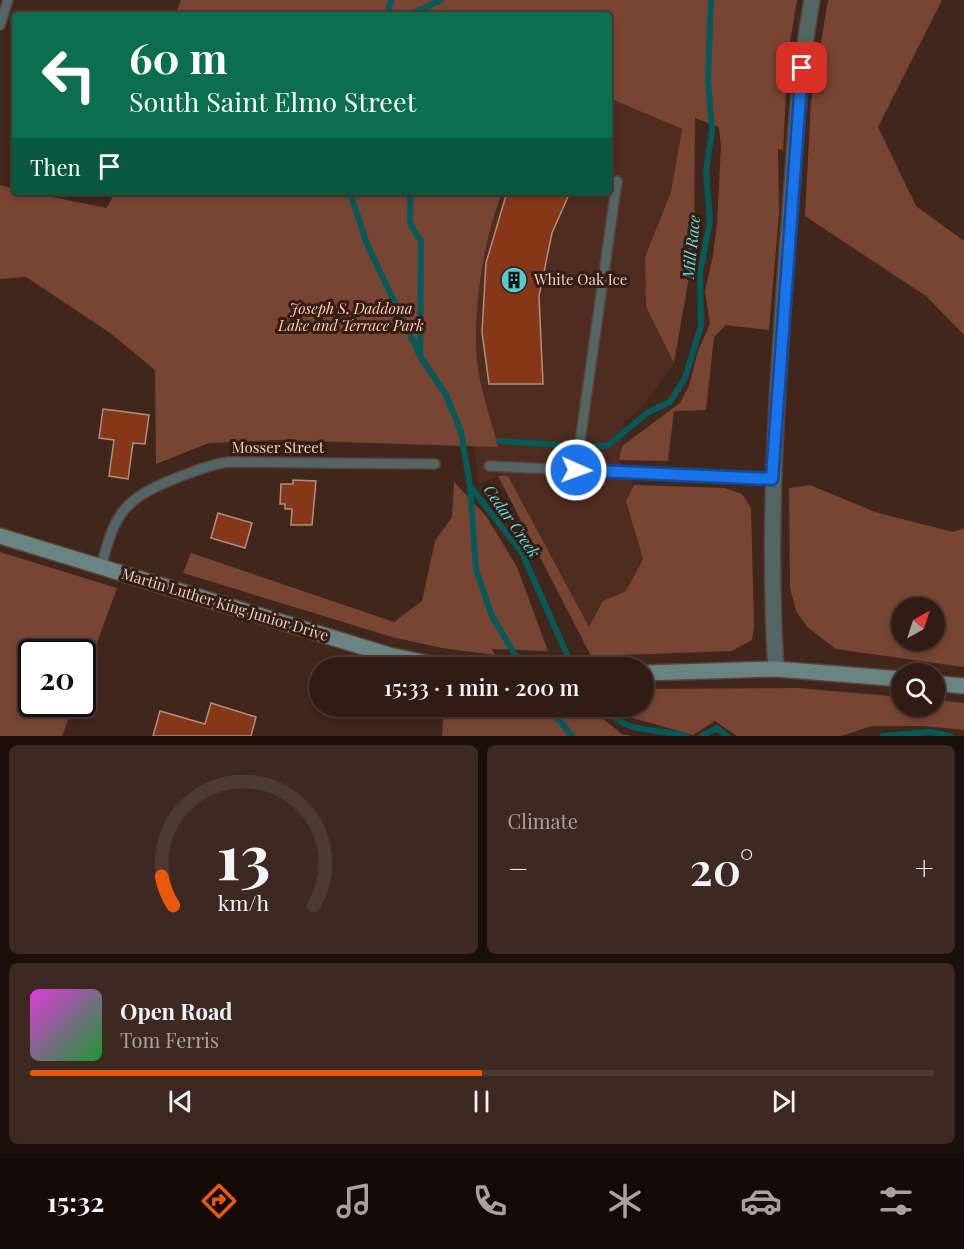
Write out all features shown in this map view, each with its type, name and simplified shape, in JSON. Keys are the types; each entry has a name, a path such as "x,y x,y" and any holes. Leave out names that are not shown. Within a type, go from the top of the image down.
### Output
{"main road":[{"name":"Martin Luther King Junior Drive","path":"0,536 399,657"},
{"path":"654,673 776,669 891,678"},
{"path":"945,684 964,686"}],"street":[{"path":"776,669 771,573 772,479 800,89 812,0"}],"lane":[{"path":"0,25 8,0"},
{"path":"576,470 617,181"},
{"name":"Mosser Street","path":"101,567 110,534 129,504 143,492 207,466 228,462 435,464"},
{"path":"489,466 772,479"}],"shaded area":[{"path":"612,99 682,129 671,192 645,257 646,307 674,363 642,408 624,422 619,460 634,485 626,502 643,559 626,591 603,601 589,628 508,476 498,476 479,485 473,438 476,195 612,195"}],"green space":[{"path":"181,0 797,0 788,54 783,150 778,149 779,214 769,330 726,325 714,337 706,410 674,411 668,461 619,460 622,446 680,403 689,386 698,351 710,324 705,291 717,223 721,147 719,127 695,118 694,248 674,363 646,307 645,257 671,192 682,129 612,99 612,12 176,12"},
{"path":"828,0 942,0 878,127 916,206 964,241 964,335 926,296 805,216 811,101"},
{"name":"Joseph S. Daddona Lake and Terrace Park","path":"0,185 12,188 12,195 43,195 106,208 114,195 501,195 495,211 481,275 476,341 481,383 498,447 278,440 209,443 156,464 155,370 110,333 26,277 0,279"},
{"path":"498,476 508,476 589,627 603,601 626,591 643,559 626,501 634,485 725,488 742,494 751,508 754,627 752,640 732,651 591,656"},
{"path":"454,482 486,516 517,567 548,651 492,649 495,655 442,648 392,637 183,573 191,553 394,622 422,601 435,541 452,517"},
{"path":"810,485 875,512 953,532 964,528 964,667 836,649 807,627 796,611 790,588 789,488"},
{"path":"0,552 117,588 96,645 96,639 18,639 18,717 69,717 62,736 0,736"},
{"path":"797,688 891,696 891,717 945,717 945,701 964,703 964,730 924,726 872,726 841,736 737,736 715,721 693,735 629,717 654,717 654,689"},
{"path":"443,717 601,717 622,734 632,736 442,736"}],"building":[{"name":"White Oak Ice","path":"506,195 569,195 552,233 539,296 543,384 489,384 482,332 486,263"},
{"path":"103,409 149,415 145,444 133,443 128,479 109,476 114,440 99,438"},
{"path":"293,480 316,481 312,525 291,525 292,509 285,509 285,504 280,504 281,484 293,484"},
{"path":"218,513 252,523 245,548 211,538"},
{"path":"211,703 256,717 251,736 153,736 160,711 205,724"}],"waterway":[{"name":"Cedar Creek","path":"390,12 392,0"},
{"path":"415,12 441,0"},
{"name":"Mill Race","path":"596,446 607,446 647,413 670,402 685,378 701,326 700,272 710,221 706,172 712,130 708,80 711,0"},
{"name":"Cedar Creek","path":"351,195 367,244 420,356 446,395 461,432 470,486 522,553 568,657"},
{"path":"409,195 410,221 421,240 420,355"},
{"name":"Mill Race","path":"499,441 559,445"},
{"path":"470,486 476,570 492,616 516,657"},
{"path":"557,717 572,736"},
{"name":"Cedar Creek","path":"614,717 641,729 686,736"},
{"name":"Cedar Creek","path":"702,736 717,728 727,736"},
{"name":"Cedar Creek","path":"883,736 930,732 950,736"}],"place":[{"name":"White Oak Ice","path":"514,280"}],"route":[{"path":"576,470 772,479 775,413 802,68"}]}
